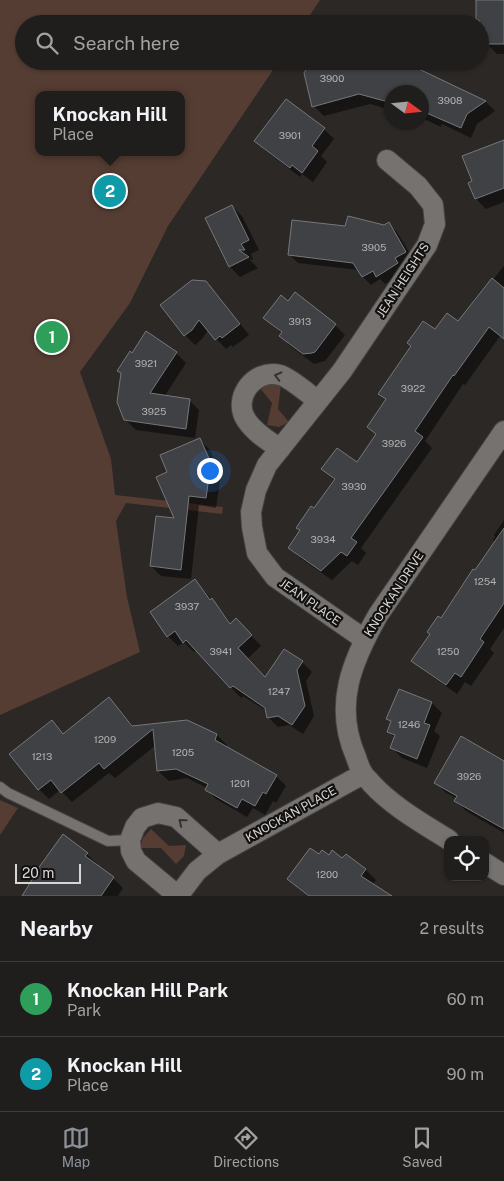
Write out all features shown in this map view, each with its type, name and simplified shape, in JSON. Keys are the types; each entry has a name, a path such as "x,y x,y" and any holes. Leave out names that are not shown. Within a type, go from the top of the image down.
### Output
{"street":[{"name":"JEAN HEIGHTS","path":"318,401 342,371 428,246 435,224 433,205 418,186 387,160"},
{"path":"280,449 254,429 246,420 242,410 243,395 248,385 256,378 270,374 281,375 318,401"},
{"name":"JEAN PLACE","path":"318,401 267,466 256,490 251,512 257,553 275,577 364,639"},
{"name":"KNOCKAN DRIVE","path":"444,837 380,793 363,774 351,747 345,720 346,694 352,668 364,639 378,615 504,431"},
{"name":"KNOCKAN PLACE","path":"130,840 131,851 136,861 178,896 198,871 218,854 363,774"},
{"path":"130,840 142,818 158,813 176,817 218,854"},
{"path":"489,866 504,875"}],"lane":[{"path":"0,787 8,793 108,841 130,840"}],"shaded area":[{"path":"0,0 320,0 310,15 15,15 15,70 273,70 168,226 130,303 80,372 111,459 115,495 223,507 222,514 126,503 116,521 127,597 140,652 0,715"},
{"path":"270,383 281,384 278,409 289,422 279,427 267,425 272,403 259,387"},
{"path":"0,800 18,808 0,835"},
{"path":"151,829 169,846 186,845 184,856 176,864 161,848 140,848 143,838"}],"building":[{"path":"476,0 504,0 504,44 489,44 489,15 476,15"},
{"path":"306,70 421,70 486,101 467,114 461,128 429,114 429,85 384,85 384,101 359,94 312,107 304,73"},
{"path":"286,99 325,128 312,146 318,151 302,173 292,165 290,168 254,141"},
{"path":"504,140 504,188 475,199 468,183 472,181 462,156"},
{"path":"232,205 249,240 241,244 245,250 239,250 249,257 229,267 205,218"},
{"path":"348,216 384,225 389,222 406,252 395,258 398,263 376,277 373,271 362,277 353,263 288,255 292,220 345,226"},
{"path":"492,278 504,288 504,339 489,327 453,375 415,431 423,437 351,538 357,542 347,556 341,552 321,571 288,548 300,530 296,528 311,506 314,508 335,479 321,469 337,448 357,462 376,434 367,427 386,399 378,394 411,346 407,343 423,321 435,329 447,313 458,321"},
{"path":"192,280 206,281 240,324 222,338 220,336 215,340 199,320 192,330 184,336 160,305"},
{"path":"295,292 336,324 315,352 312,353 303,354 279,336 282,332 263,318 281,295 288,301"},
{"path":"146,331 177,352 150,393 190,399 186,429 124,420 117,402 121,373 117,371 130,351 132,353"},
{"path":"200,438 211,463 206,498 189,496 181,570 150,566 156,516 174,518 156,477 167,472 160,455"},
{"path":"504,528 504,603 480,639 484,642 461,677 455,673 446,685 411,661 430,634 427,632 438,616 441,618 473,569 475,570"},
{"path":"195,579 210,600 212,598 230,624 236,618 252,635 238,648 265,677 284,649 303,661 297,670 305,706 292,725 278,716 267,718 265,708 233,686 230,688 186,640 183,643 175,631 167,637 150,612"},
{"path":"399,689 432,702 424,723 430,725 417,759 390,748 395,735 387,732 391,721 386,719"},
{"path":"109,697 132,726 187,720 217,734 215,740 277,775 266,794 263,792 255,806 242,799 237,808 205,790 208,784 176,769 157,771 153,729 104,769 99,763 61,793 51,780 38,790 9,754 52,720 63,734"},
{"path":"461,736 504,761 504,829 454,801 457,796 434,783"},
{"path":"63,834 88,853 85,856 114,877 101,896 22,896 37,870"},
{"path":"310,848 319,854 322,850 329,855 332,850 342,858 346,854 366,869 361,876 392,896 309,896 287,879"}],"place":[{"name":"Knockan Hill","path":"110,191"},
{"name":"Knockan Hill Park","path":"52,337"}]}
